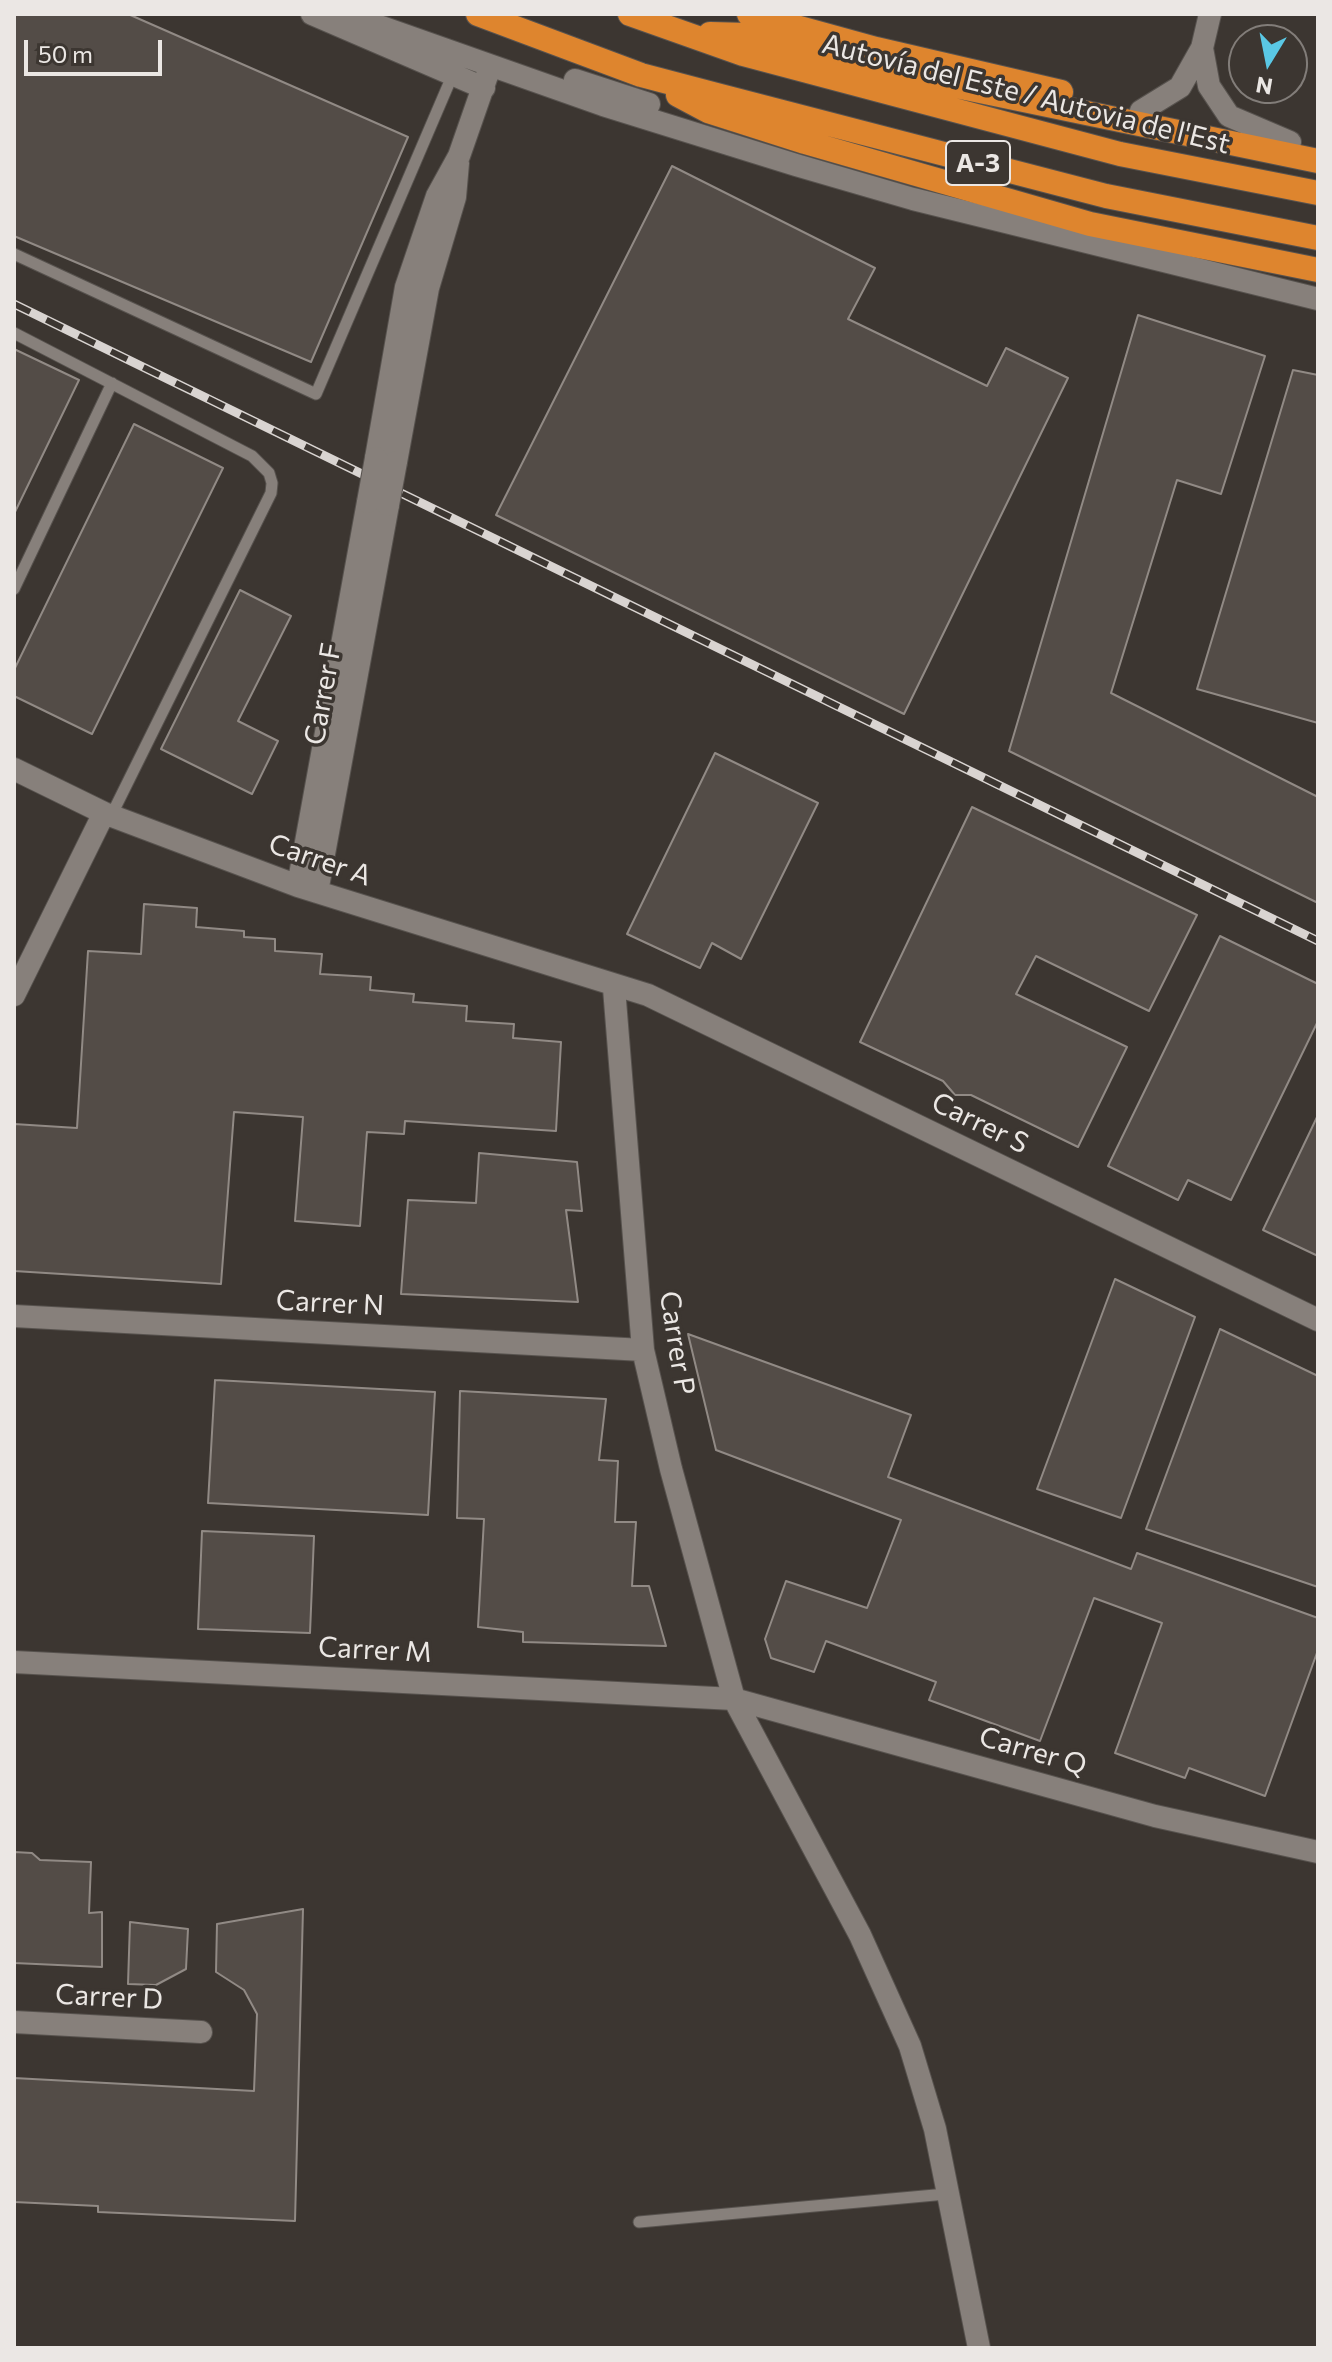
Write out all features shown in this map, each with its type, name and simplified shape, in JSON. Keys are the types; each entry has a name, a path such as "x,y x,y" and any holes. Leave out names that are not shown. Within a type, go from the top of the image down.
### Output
{"highway":[{"name":"A-3","path":"478,14 641,75 1106,196 1318,238"},
{"name":"Autovía del Este / Autovia de l'Est","path":"630,14 743,54 1120,154 1318,193"},
{"path":"749,14 876,49 1261,140 1290,142 1318,149"},
{"path":"691,34 747,35 874,69 1318,161"},
{"path":"641,75 708,111 917,176 1090,224 1318,270"}],"street":[{"path":"312,14 453,74 487,78"},
{"path":"345,14 487,78 913,199 1318,299"},
{"path":"385,14 506,58 801,152 1030,215 1090,224"},
{"path":"1141,111 1180,87 1202,48 1210,14"},
{"path":"1202,48 1209,86 1229,116 1290,142"},
{"name":"Carrer F","path":"307,889 386,460 428,288 455,197 459,156 487,78"},
{"name":"Carrer A","path":"14,769 108,814 307,889 614,988"},
{"path":"14,995 108,814"},
{"name":"Carrer S","path":"614,988 648,995 1318,1320"},
{"name":"Carrer P","path":"614,988 643,1350 734,1699 860,1935 910,2046 935,2129 979,2348"},
{"name":"Carrer N","path":"14,1316 643,1350"},
{"name":"Carrer M","path":"14,1662 734,1699"},
{"name":"Carrer Q","path":"734,1699 1155,1816 1318,1852"},
{"name":"Carrer D","path":"14,2022 201,2032"}],"lane":[{"path":"14,254 316,394 453,74"},
{"path":"14,333 252,456 269,473 272,483 271,493 108,814"},
{"path":"14,589 112,383"},
{"path":"639,2222 946,2194"}],"building":[{"path":"14,14 128,14 408,137 311,362 14,236"},
{"path":"672,166 875,268 848,319 987,386 1006,348 1068,378 904,714 496,515"},
{"path":"1138,315 1265,356 1221,494 1177,480 1111,693 1318,797 1318,903 1009,751"},
{"path":"14,349 79,380 14,514"},
{"path":"1293,370 1318,375 1318,723 1197,689"},
{"path":"134,424 223,468 92,734 14,696 14,670"},
{"path":"240,590 291,616 238,721 278,741 252,794 161,749"},
{"path":"715,753 818,803 741,959 712,943 700,968 627,934"},
{"path":"972,807 1197,915 1149,1011 1036,956 1016,994 1127,1047 1078,1147 971,1095 955,1095 943,1081 860,1042"},
{"path":"144,904 197,908 196,927 244,931 244,937 275,939 275,951 322,954 320,974 371,977 370,990 414,994 413,1002 467,1006 466,1021 514,1024 513,1038 561,1042 556,1131 405,1121 404,1134 367,1132 360,1226 295,1221 303,1117 234,1112 221,1284 14,1271 14,1124 77,1128 88,951 141,954"},
{"path":"1220,936 1318,984 1318,1021 1231,1200 1188,1180 1178,1200 1108,1166"},
{"path":"1318,1115 1318,1256 1263,1230"},
{"path":"479,1153 577,1162 582,1211 566,1210 578,1302 401,1294 408,1200 476,1203"},
{"path":"1115,1279 1195,1317 1121,1518 1037,1489"},
{"path":"1220,1329 1318,1376 1318,1587 1146,1529"},
{"path":"688,1334 911,1415 888,1477 1131,1569 1137,1553 1318,1618 1318,1650 1265,1796 1189,1768 1185,1778 1115,1753 1162,1623 1094,1598 1040,1741 929,1700 936,1682 826,1641 814,1672 771,1658 765,1639 786,1581 867,1608 901,1520 716,1450"},
{"path":"215,1380 435,1392 428,1515 208,1503"},
{"path":"460,1391 606,1399 599,1460 618,1461 615,1522 636,1522 632,1586 649,1586 666,1646 523,1642 523,1632 478,1627 484,1519 457,1518"},
{"path":"202,1531 314,1536 310,1633 198,1629"},
{"path":"14,1852 32,1853 40,1860 91,1862 89,1913 102,1912 102,1967 14,1963"},
{"path":"303,1909 295,2221 98,2212 98,2206 14,2202 14,2078 254,2091 257,2014 244,1990 216,1972 217,1924"},
{"path":"130,1922 188,1929 186,1969 156,1985 128,1984"}],"railway":[{"path":"14,304 1318,941"}]}
